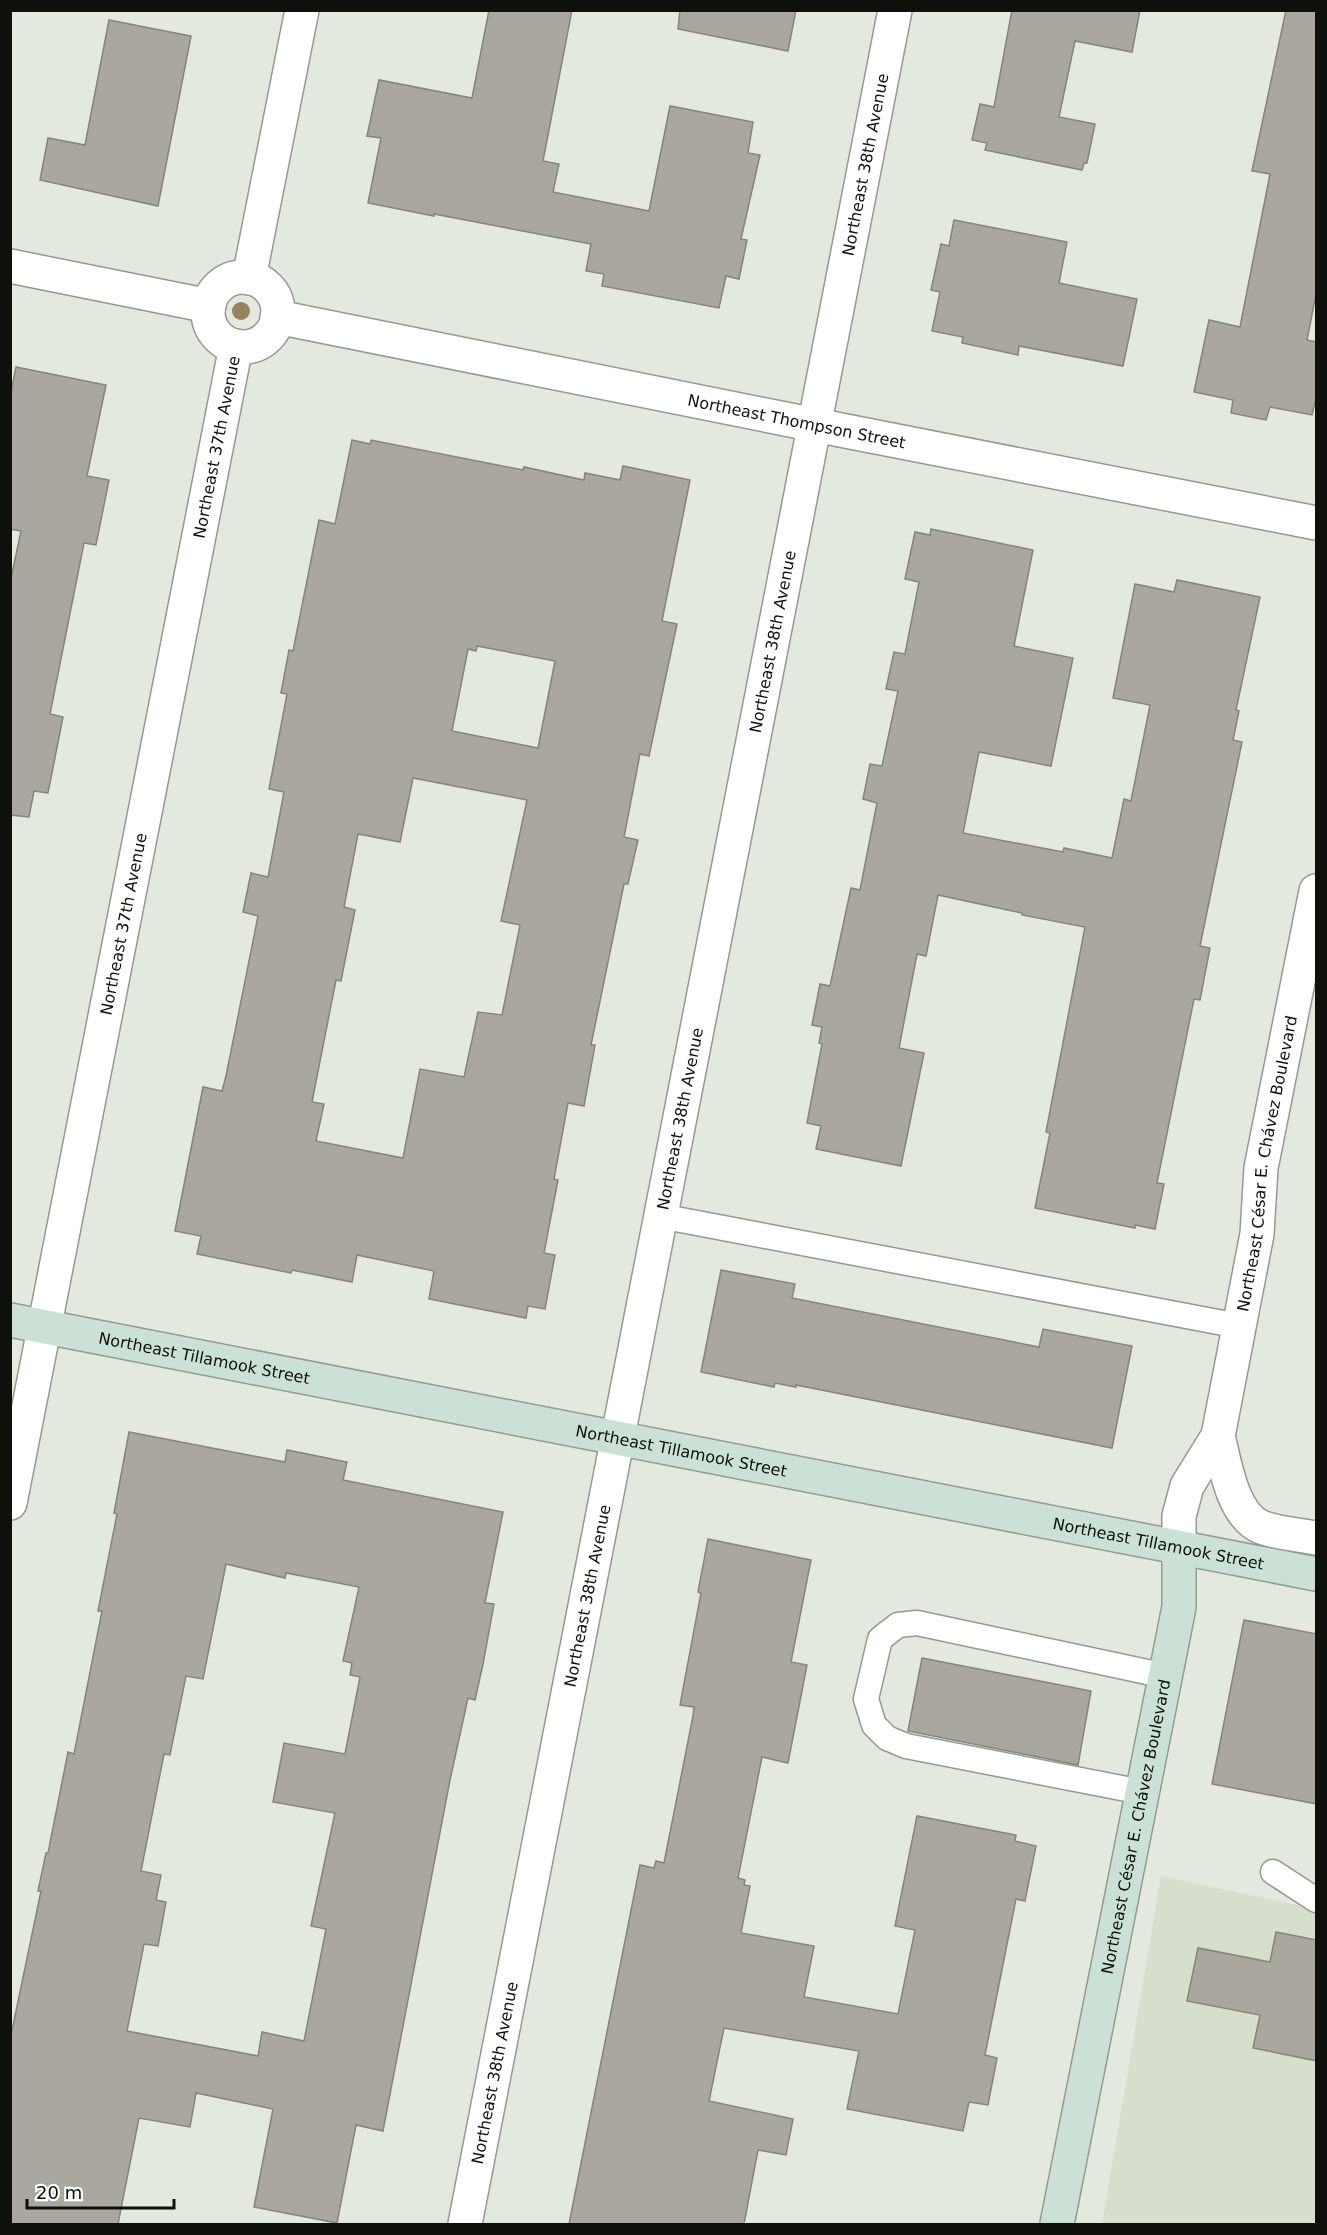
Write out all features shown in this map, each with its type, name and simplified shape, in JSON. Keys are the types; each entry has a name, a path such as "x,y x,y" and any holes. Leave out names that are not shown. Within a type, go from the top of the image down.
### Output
{"street":[{"path":"249,278 302,10"},
{"name":"Northeast 38th Avenue","path":"465,2224 895,10"},
{"path":"10,266 209,306"},
{"path":"234,278 249,278 263,283 275,296 278,317 271,334 261,342 249,346 236,346 217,335 210,324 209,306 214,294 226,282 234,278"},
{"name":"Northeast Thompson Street","path":"278,317 1317,523"},
{"name":"Northeast 37th Avenue","path":"10,1503 236,346"},
{"name":"Northeast César E. Chávez Boulevard","path":"1057,2224 1179,1607 1179,1516 1187,1486 1218,1436 1257,1234 1261,1168 1317,891"},
{"name":"Northeast Tillamook Street","path":"10,1320 1317,1574"},
{"name":"Northeast César E. Chávez Boulevard","path":"1218,1436 1234,1496 1244,1515 1260,1527 1317,1538"}],"lane":[{"path":"660,1216 1239,1326"},
{"path":"1142,1792 906,1746 887,1738 874,1725 866,1699 880,1640 898,1625 917,1623 1166,1676"},
{"path":"1273,1872 1317,1900"}],"shaded area":[{"path":"1161,1876 1316,1909 1316,2224 1102,2224"}],"building":[{"path":"489,10 572,10 543,161 559,164 553,192 649,211 670,106 753,122 748,153 760,155 741,239 747,240 739,279 726,276 719,308 602,286 604,274 586,271 591,244 368,203 381,138 367,136 379,80 472,98"},
{"path":"680,10 796,10 788,51 678,29"},
{"path":"1012,10 1140,10 1132,52 1075,41 1059,117 1095,124 1087,163 1084,163 1082,170 985,150 987,143 972,140 980,104 994,107"},
{"path":"1286,10 1317,10 1317,289 1307,340 1317,342 1317,394 1312,415 1270,407 1266,420 1231,413 1233,400 1194,392 1209,320 1240,327 1270,174 1252,171"},
{"path":"109,20 191,36 158,206 40,180 48,138 85,145"},
{"path":"954,220 1067,242 1059,283 1137,299 1123,366 1019,346 1018,355 962,343 963,337 932,331 940,292 931,290 941,244 949,246"},
{"path":"16,367 106,385 87,476 109,480 96,545 84,543 50,714 63,717 48,793 34,791 29,817 10,815 10,583 21,531 10,529 10,397"},
{"path":"352,440 370,444 371,440 584,480 585,473 620,480 623,466 690,480 662,621 677,624 649,756 640,754 624,837 638,840 628,884 624,884 591,1045 595,1045 584,1106 568,1103 554,1179 558,1180 544,1253 555,1255 545,1309 528,1306 526,1318 429,1299 434,1271 357,1255 352,1282 292,1270 291,1273 197,1254 201,1236 175,1231 203,1087 222,1091 226,1076 258,916 243,912 251,873 268,877 284,792 269,789 287,694 281,693 289,650 293,651 319,520 335,524","holes":["477,646 555,661 538,748 452,731 468,649 476,651","413,778 527,800 501,921 520,925 502,1015 478,1012 464,1077 420,1069 403,1158 316,1141 324,1104 312,1102 336,980 341,981 355,910 344,907 358,834 400,842"]},
{"path":"931,529 1033,550 1014,646 1073,658 1051,766 979,752 963,833 1063,852 1064,848 1112,858 1124,799 1131,801 1150,705 1113,698 1135,584 1174,592 1177,580 1260,597 1236,710 1239,711 1233,740 1242,742 1200,946 1210,948 1200,1000 1194,999 1157,1183 1164,1184 1155,1229 1135,1225 1135,1228 1035,1208 1050,1133 1046,1132 1085,927 938,895 926,956 917,954 899,1048 924,1053 901,1166 816,1149 821,1126 807,1123 822,1044 819,1043 822,1027 812,1025 820,984 830,986 851,888 860,890 877,803 863,799 870,764 882,766 898,691 886,689 894,652 905,654 919,582 905,579 915,532 930,535"},
{"path":"721,1270 795,1284 792,1298 1039,1347 1043,1329 1132,1346 1112,1448 796,1385 796,1387 775,1383 774,1387 701,1372"},
{"path":"129,1432 285,1462 287,1450 347,1462 343,1480 503,1512 485,1603 494,1604 483,1664 475,1700 468,1698 450,1780 383,2131 356,2125 337,2223 254,2207 273,2109 196,2093 190,2127 139,2118 118,2224 10,2224 10,2040 41,1891 38,1891 68,1752 74,1754 102,1611 98,1611 117,1514 114,1513","holes":["226,1564 285,1578 286,1573 359,1587 343,1661 352,1663 350,1675 360,1677 345,1754 284,1743 273,1802 335,1813 311,1926 326,1929 304,2041 262,2032 258,2056 127,2031 144,1944 158,1946 166,1902 156,1900 161,1875 141,1871 164,1754 170,1755 186,1676 203,1679"]},
{"path":"708,1539 811,1560 791,1662 807,1665 788,1763 762,1757 738,1878 745,1880 744,1885 750,1886 741,1933 814,1946 804,1997 898,2014 915,1930 895,1926 917,1816 1016,1835 1015,1841 1036,1846 1025,1901 1016,1899 985,2055 997,2058 988,2105 969,2102 963,2131 847,2109 859,2051 724,2028 709,2101 793,2119 786,2155 758,2150 744,2224 569,2224 640,1865 654,1868 656,1861 664,1863 693,1716 694,1707 680,1705 701,1593 698,1592"},
{"path":"1244,1620 1317,1634 1317,1804 1212,1784"},
{"path":"922,1658 1091,1691 1078,1765 908,1731"},
{"path":"1276,1932 1317,1940 1317,2061 1253,2048 1260,2015 1187,2001 1198,1948 1270,1962"}]}
